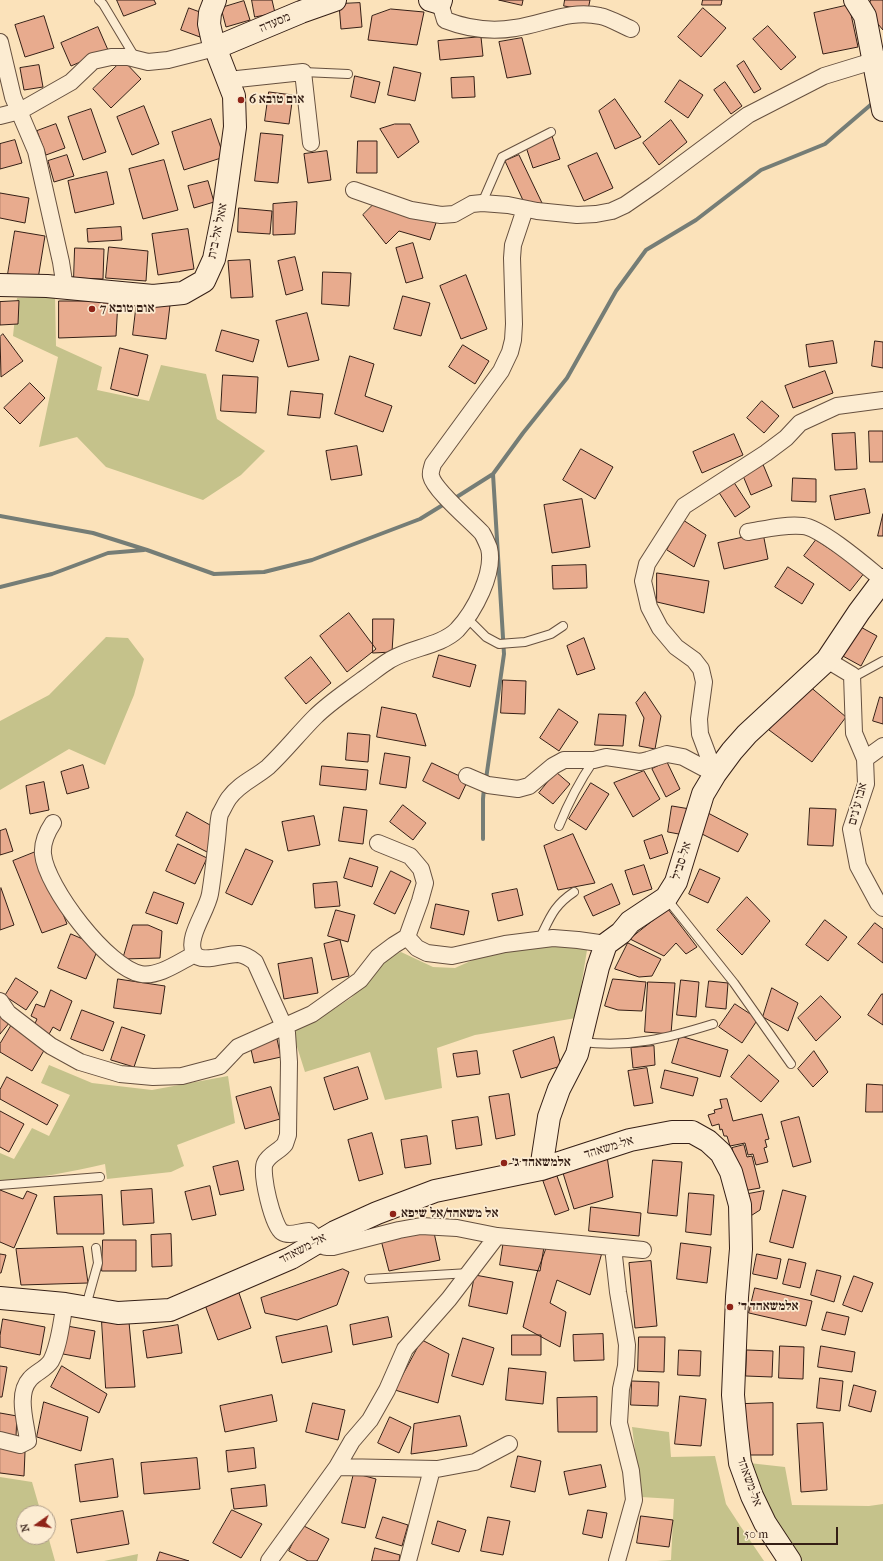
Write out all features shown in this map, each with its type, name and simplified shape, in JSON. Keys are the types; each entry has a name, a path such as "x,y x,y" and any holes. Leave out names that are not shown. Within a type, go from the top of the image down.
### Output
{"street":[{"name":"אאל אל-בית","path":"0,285 48,286 153,296 183,293 204,281 214,259 223,214 235,126 234,96 215,48 208,24 215,0"},
{"name":"מסעדה","path":"215,48 301,12 335,0"},
{"path":"855,0 865,16 876,53 883,110"},
{"path":"437,1 446,20 462,26 483,30 515,28 573,14 600,16 631,29"},
{"path":"0,42 13,97 20,110 36,151 65,288"},
{"path":"0,116 20,110 71,82 93,61 111,57 128,57 148,62 168,60 215,48"},
{"path":"354,190 411,210 441,215 454,214 472,204 482,203 508,205 525,209 577,215 612,211 625,205 654,185 748,115 817,78 876,53"},
{"path":"228,80 303,72 311,143"},
{"path":"525,209 513,245 514,324 513,340 510,352 501,372 433,464 430,471 437,488 482,533 489,548 488,568 485,583 478,599 468,618 456,631 447,637 390,660 341,695 316,716 283,753 266,769 242,784 229,798 220,815 210,897 193,935 193,947 195,954 206,959 237,954 248,956 255,962 287,1033 289,1062 288,1135 284,1144 270,1155 264,1163 263,1179 277,1225 281,1232 287,1234 309,1231 324,1247 333,1247 398,1230 421,1226 457,1228 497,1236 643,1250"},
{"path":"715,774 700,734 699,719 704,682 701,669 694,660 676,646 660,628 649,607 643,581 647,564 684,506 766,453 786,438 800,423 837,406 883,400"},
{"path":"748,532 777,527 804,526 816,530 843,548 883,580"},
{"name":"אל-סביל","path":"606,944 621,932 630,922 666,898 676,882 703,794 715,774 747,734 827,660 863,606 883,580"},
{"path":"827,660 852,674 852,678"},
{"name":"אבו ע'נים","path":"852,678 854,734 865,759 866,784 851,830 858,866 878,903 883,908"},
{"path":"865,759 883,746"},
{"path":"467,776 488,785 518,789 529,786 559,762 564,760 594,760 606,757 640,762 667,754 683,757 715,774"},
{"path":"53,823 45,836 43,854 50,877 57,893 70,912 110,957 129,970 141,974 155,973 195,954"},
{"path":"0,1001 8,1013 51,1046 80,1062 120,1074 153,1077 182,1076 220,1066 238,1047 312,1014 360,980 378,957 407,937 425,883 421,869 410,856 378,843"},
{"path":"407,937 417,948 427,953 452,956 505,944 553,938 606,944 598,967 581,1042 577,1054 559,1089 549,1117 541,1168"},
{"name":"אל-משאהד","path":"0,1298 65,1304 118,1313 170,1310 291,1258 336,1232 370,1216 435,1191 541,1168 630,1140 672,1132 692,1132 708,1141 721,1153 731,1172 740,1206 741,1249 736,1297 734,1395 740,1463 752,1496 765,1523 790,1561"},
{"path":"269,1561 337,1468 352,1442 370,1420 387,1390 405,1349 470,1273 497,1236"},
{"path":"613,1247 618,1292 627,1345 626,1366 621,1389 619,1423 631,1471 634,1500 617,1561"},
{"path":"0,1440 20,1445 28,1441 23,1399 25,1385 30,1378 50,1362 56,1348 65,1304"},
{"path":"337,1468 432,1469 475,1462 509,1444"},
{"path":"408,1561 432,1469"}],"lane":[{"path":"99,0 137,59"},
{"path":"303,72 348,74"},
{"path":"482,203 502,157 551,132"},
{"path":"473,624 486,637 499,644 525,642 552,634 563,626"},
{"path":"852,678 883,661"},
{"path":"560,826 569,801 594,760"},
{"path":"539,940 555,908 562,900 574,892"},
{"path":"666,898 734,983 791,1064"},
{"path":"581,1042 605,1045 641,1043 683,1034 713,1024"},
{"path":"0,1185 100,1178"},
{"path":"86,1307 98,1263 96,1248"},
{"path":"370,1279 470,1273"}],"shaded area":[{"path":"55,296 56,346 102,367 97,390 149,401 161,365 206,374 217,419 265,451 241,475 203,500 106,467 77,437 39,447 58,357 13,336 17,298"},
{"path":"106,637 128,638 144,659 134,695 105,765 69,749 0,790 0,721 49,695"},
{"path":"561,935 587,950 576,1018 475,1035 437,1048 442,1088 385,1100 370,1052 305,1072 292,1031 315,1021 351,998 365,983 380,960 401,952 433,967 455,968 484,955"},
{"path":"49,1065 92,1083 152,1090 228,1076 235,1123 177,1145 184,1166 171,1172 107,1179 105,1164 53,1175 0,1181 0,1153 14,1159 32,1128 49,1136 70,1095 41,1083"},
{"path":"632,1427 669,1432 671,1457 715,1456 726,1504 764,1561 657,1561 671,1560 674,1499 641,1497"},
{"path":"749,1463 785,1467 792,1505 869,1506 883,1504 883,1561 799,1561 769,1517"},
{"path":"0,1477 32,1482 39,1505 16,1505 16,1545 51,1545 55,1561 0,1561"},
{"path":"138,1554 137,1561 104,1561"}],"building":[{"path":"117,0 154,0 156,4 124,16"},
{"path":"252,0 272,0 275,13 255,17"},
{"path":"499,0 523,0 522,5"},
{"path":"565,0 590,0 588,10 564,6"},
{"path":"703,0 722,0 721,5 702,5"},
{"path":"871,0 883,0 883,30 867,11"},
{"path":"244,1 250,20 226,27 221,8"},
{"path":"360,3 362,27 341,29 339,4"},
{"path":"849,5 858,47 823,54 814,13"},
{"path":"189,8 208,15 200,37 181,30"},
{"path":"703,8 726,28 701,57 678,37"},
{"path":"391,9 424,12 417,45 368,40 372,16"},
{"path":"44,16 54,48 25,57 15,25"},
{"path":"768,26 796,57 781,70 753,39"},
{"path":"98,27 108,50 71,66 61,43"},
{"path":"481,37 483,56 440,60 438,41"},
{"path":"522,38 531,74 507,78 499,42"},
{"path":"123,60 141,79 111,108 93,89"},
{"path":"744,61 761,89 754,93 737,66"},
{"path":"39,65 43,87 24,90 20,68"},
{"path":"394,67 421,73 415,101 388,95"},
{"path":"355,76 380,82 375,103 351,97"},
{"path":"474,77 475,97 452,98 451,78"},
{"path":"680,80 703,95 688,118 665,102"},
{"path":"725,82 742,106 731,114 714,90"},
{"path":"269,92 293,95 289,124 265,121"},
{"path":"615,99 641,137 615,149 599,111"},
{"path":"144,106 159,144 132,155 117,117"},
{"path":"91,109 106,152 83,160 68,117"},
{"path":"211,119 224,157 184,170 172,132"},
{"path":"671,120 687,142 659,165 643,143"},
{"path":"56,124 65,148 46,155 37,131"},
{"path":"395,124 410,124 419,142 398,158 380,129"},
{"path":"261,133 283,135 278,183 255,181"},
{"path":"552,136 560,159 533,168 526,147"},
{"path":"15,140 22,163 0,169 0,144"},
{"path":"358,141 377,141 377,173 357,173"},
{"path":"327,151 331,180 308,183 304,154"},
{"path":"597,153 613,188 584,201 568,166"},
{"path":"67,155 74,176 54,182 48,161"},
{"path":"519,155 542,203 527,209 505,161"},
{"path":"164,160 178,210 143,219 129,169"},
{"path":"107,172 114,204 75,213 68,181"},
{"path":"208,181 214,202 194,208 188,186"},
{"path":"0,193 29,198 25,223 0,218"},
{"path":"297,202 295,234 273,235 273,204"},
{"path":"375,203 436,223 430,240 399,231 386,244 363,215"},
{"path":"239,208 272,211 270,234 238,232"},
{"path":"121,227 122,240 88,242 87,229"},
{"path":"188,229 194,269 158,275 152,234"},
{"path":"15,231 45,236 38,279 8,274"},
{"path":"413,243 423,278 406,283 396,248"},
{"path":"109,247 148,251 146,281 106,278"},
{"path":"75,248 104,249 103,279 74,278"},
{"path":"295,257 303,290 286,295 278,261"},
{"path":"250,260 253,297 231,298 228,261"},
{"path":"323,272 351,273 349,306 322,304"},
{"path":"466,275 487,329 461,339 440,286"},
{"path":"403,296 430,303 421,336 394,329"},
{"path":"19,301 18,324 0,325 0,302"},
{"path":"59,301 118,301 116,336 59,338"},
{"path":"137,301 170,305 166,339 133,335"},
{"path":"307,313 319,360 288,367 276,321"},
{"path":"222,330 259,340 253,362 216,351"},
{"path":"3,334 23,361 1,377 0,337"},
{"path":"833,341 837,363 809,367 806,345"},
{"path":"875,341 883,342 883,368 872,366"},
{"path":"463,345 489,361 475,384 449,367"},
{"path":"120,348 148,355 138,396 111,389"},
{"path":"350,356 374,364 365,396 392,406 383,432 335,414"},
{"path":"825,371 833,393 793,408 785,386"},
{"path":"223,375 258,377 256,413 221,411"},
{"path":"30,383 45,398 20,424 4,408"},
{"path":"291,391 323,394 320,418 288,415"},
{"path":"762,401 779,416 764,433 747,418"},
{"path":"869,431 883,431 883,462 870,462"},
{"path":"855,433 857,469 835,470 832,434"},
{"path":"734,434 743,455 702,473 693,452"},
{"path":"357,446 362,475 331,480 326,451"},
{"path":"581,449 613,467 595,499 563,480"},
{"path":"762,462 772,486 751,495 741,471"},
{"path":"793,478 816,479 816,502 792,501"},
{"path":"733,481 750,507 735,517 718,491"},
{"path":"865,489 870,513 835,520 830,496"},
{"path":"582,499 590,547 552,553 544,505"},
{"path":"883,514 883,536 878,536"},
{"path":"683,520 706,535 694,567 667,550"},
{"path":"763,533 768,559 724,569 718,543"},
{"path":"816,540 865,572 850,591 804,556"},
{"path":"586,565 587,588 553,589 552,566"},
{"path":"788,567 814,584 802,604 775,587"},
{"path":"657,573 709,581 704,613 657,602"},
{"path":"349,613 376,649 347,672 320,636"},
{"path":"373,619 394,619 392,652 373,653"},
{"path":"857,625 877,636 861,666 841,655"},
{"path":"584,638 595,669 577,675 567,646"},
{"path":"439,655 476,665 470,687 433,677"},
{"path":"311,657 331,683 306,704 285,678"},
{"path":"503,680 526,681 525,714 501,713"},
{"path":"808,685 846,717 812,762 769,730"},
{"path":"645,692 661,716 655,749 639,746 644,718 636,703"},
{"path":"880,697 883,698 883,724 873,721"},
{"path":"382,707 416,714 426,746 377,737"},
{"path":"559,709 578,722 559,751 540,738"},
{"path":"599,714 626,715 623,746 595,745"},
{"path":"348,733 370,735 368,762 346,760"},
{"path":"385,753 410,757 406,788 380,784"},
{"path":"667,762 680,789 666,797 652,769"},
{"path":"432,763 468,780 459,799 423,781"},
{"path":"83,765 89,788 67,794 61,772"},
{"path":"322,766 368,770 366,790 320,785"},
{"path":"644,771 660,799 633,817 614,783"},
{"path":"556,772 570,784 553,804 539,793"},
{"path":"44,782 49,810 30,814 26,786"},
{"path":"591,783 609,794 586,830 569,819"},
{"path":"403,805 426,823 413,840 390,822"},
{"path":"672,806 690,809 684,835 668,832"},
{"path":"344,807 367,810 363,844 339,841"},
{"path":"810,808 836,809 833,846 808,845"},
{"path":"187,812 217,829 207,852 176,836"},
{"path":"708,813 748,834 738,852 698,832"},
{"path":"314,816 320,845 288,851 282,822"},
{"path":"6,829 13,851 0,855 0,831"},
{"path":"573,834 595,883 558,890 544,846"},
{"path":"662,835 668,853 650,859 644,841"},
{"path":"178,844 207,858 195,884 166,871"},
{"path":"246,849 273,861 252,905 226,893"},
{"path":"38,851 67,924 42,933 13,861"},
{"path":"350,858 378,867 372,887 344,878"},
{"path":"644,865 652,889 633,895 625,871"},
{"path":"700,869 720,878 708,903 689,894"},
{"path":"391,871 411,881 395,914 374,904"},
{"path":"337,882 340,906 315,908 313,884"},
{"path":"612,884 620,904 593,916 584,897"},
{"path":"1,888 14,925 0,930 0,889"},
{"path":"517,889 523,915 498,921 492,894"},
{"path":"154,892 184,903 177,924 146,913"},
{"path":"747,897 770,921 742,955 717,930"},
{"path":"436,904 469,911 464,935 431,928"},
{"path":"668,909 697,947 686,954 676,943 664,956 630,939"},
{"path":"336,910 355,915 348,942 328,936"},
{"path":"825,920 847,937 828,961 806,945"},
{"path":"875,923 883,929 883,963 858,944"},
{"path":"133,925 148,925 162,931 160,958 123,959"},
{"path":"71,934 99,946 86,979 58,968"},
{"path":"340,940 349,976 332,980 324,944"},
{"path":"628,943 661,959 652,976 639,977 615,969"},
{"path":"312,958 318,993 284,999 278,964"},
{"path":"16,978 38,992 26,1010 5,996"},
{"path":"118,979 165,986 161,1014 114,1008"},
{"path":"613,979 646,982 642,1011 618,1010 605,1006"},
{"path":"681,980 699,982 696,1017 677,1015"},
{"path":"709,981 728,983 726,1009 706,1007"},
{"path":"648,982 675,983 671,1034 645,1032"},
{"path":"772,988 798,1003 788,1031 763,1017"},
{"path":"51,990 72,1001 60,1031 53,1027 48,1036 33,1028 37,1019 31,1016 36,1004 44,1007"},
{"path":"883,994 883,1025 868,1015"},
{"path":"821,996 841,1017 816,1041 798,1018"},
{"path":"735,1004 758,1019 742,1043 719,1027"},
{"path":"82,1010 114,1022 103,1051 71,1039"},
{"path":"0,1012 10,1022 0,1034"},
{"path":"11,1026 46,1047 32,1071 0,1052 0,1044"},
{"path":"122,1027 145,1035 134,1067 111,1060"},
{"path":"680,1036 728,1050 720,1077 672,1063"},
{"path":"554,1037 561,1066 521,1078 513,1051"},
{"path":"277,1039 281,1057 254,1063 250,1045"},
{"path":"654,1046 655,1065 633,1068 631,1048"},
{"path":"477,1051 480,1074 457,1077 453,1054"},
{"path":"814,1051 828,1072 813,1087 798,1069"},
{"path":"749,1055 779,1081 761,1102 731,1077"},
{"path":"358,1067 368,1099 334,1110 324,1078"},
{"path":"647,1068 653,1103 634,1106 628,1071"},
{"path":"665,1070 698,1078 693,1096 661,1088"},
{"path":"7,1077 58,1105 47,1125 0,1099 0,1090"},
{"path":"867,1084 883,1085 883,1112 866,1112"},
{"path":"271,1087 280,1119 245,1129 236,1097"},
{"path":"509,1094 515,1135 496,1139 489,1097"},
{"path":"727,1099 733,1121 762,1114 769,1139 765,1140 767,1147 764,1148 768,1162 756,1165 753,1154 748,1155 745,1143 730,1146 727,1136 724,1136 722,1129 720,1130 719,1124 712,1126 708,1115 715,1113 714,1110 722,1108 720,1100"},
{"path":"0,1111 24,1124 9,1152 0,1147"},
{"path":"478,1117 482,1145 456,1149 452,1121"},
{"path":"799,1117 811,1162 793,1167 781,1122"},
{"path":"372,1133 383,1174 359,1181 348,1140"},
{"path":"427,1136 431,1164 405,1168 401,1140"},
{"path":"744,1145 747,1157 752,1156 760,1188 743,1191 732,1148"},
{"path":"607,1156 613,1197 574,1209 563,1173"},
{"path":"653,1160 682,1162 677,1216 648,1213"},
{"path":"238,1161 244,1190 220,1195 213,1167"},
{"path":"557,1176 569,1210 555,1215 543,1181"},
{"path":"210,1186 216,1215 192,1220 185,1192"},
{"path":"152,1189 154,1223 123,1225 121,1191"},
{"path":"0,1190 23,1199 27,1191 37,1195 14,1248 0,1242"},
{"path":"783,1190 806,1196 793,1248 770,1242"},
{"path":"764,1191 760,1210 749,1217 743,1195"},
{"path":"689,1193 714,1195 711,1235 686,1232"},
{"path":"102,1195 104,1234 57,1234 54,1197"},
{"path":"591,1207 641,1213 639,1236 589,1231"},
{"path":"433,1228 440,1260 389,1271 381,1240"},
{"path":"171,1234 172,1266 152,1267 151,1235"},
{"path":"103,1240 136,1240 136,1271 102,1271"},
{"path":"504,1240 544,1247 540,1271 500,1265"},
{"path":"549,1241 603,1249 590,1295 557,1280 550,1303 566,1312 560,1347 523,1327 537,1273"},
{"path":"681,1243 711,1247 707,1283 677,1279"},
{"path":"83,1247 88,1283 21,1285 16,1249"},
{"path":"0,1254 6,1255 1,1273 0,1273"},
{"path":"757,1254 781,1259 777,1279 753,1274"},
{"path":"789,1259 806,1263 800,1288 783,1284"},
{"path":"651,1261 657,1326 635,1328 629,1263"},
{"path":"343,1269 349,1272 337,1305 297,1320 265,1313 261,1298"},
{"path":"817,1270 841,1276 834,1302 811,1295"},
{"path":"475,1275 513,1282 507,1314 469,1306"},
{"path":"854,1276 873,1283 862,1312 843,1305"},
{"path":"755,1288 812,1301 806,1326 749,1313"},
{"path":"239,1293 251,1328 218,1340 205,1305"},
{"path":"827,1312 849,1317 845,1335 822,1330"},
{"path":"388,1317 392,1337 353,1345 350,1325"},
{"path":"3,1319 45,1327 40,1355 0,1347"},
{"path":"102,1322 129,1322 135,1387 106,1388"},
{"path":"178,1325 182,1353 147,1358 143,1331"},
{"path":"67,1326 95,1331 90,1359 63,1354"},
{"path":"327,1326 332,1352 282,1363 276,1337"},
{"path":"603,1334 604,1360 574,1361 573,1335"},
{"path":"512,1335 541,1335 541,1355 512,1355"},
{"path":"639,1337 665,1337 664,1372 638,1371"},
{"path":"463,1338 494,1348 483,1385 452,1376"},
{"path":"422,1340 449,1354 438,1403 395,1390"},
{"path":"780,1346 804,1347 803,1379 779,1378"},
{"path":"821,1346 855,1352 852,1372 818,1367"},
{"path":"679,1350 701,1351 700,1376 678,1375"},
{"path":"747,1350 773,1351 772,1377 746,1376"},
{"path":"0,1366 7,1367 2,1397 0,1397"},
{"path":"62,1366 107,1394 99,1413 51,1387"},
{"path":"509,1368 546,1372 543,1404 506,1400"},
{"path":"820,1378 843,1381 840,1411 817,1408"},
{"path":"632,1381 659,1382 658,1406 631,1405"},
{"path":"854,1385 876,1391 871,1412 849,1406"},
{"path":"272,1395 277,1421 225,1432 220,1406"},
{"path":"680,1396 706,1399 701,1446 675,1444"},
{"path":"597,1397 597,1432 558,1432 557,1398"},
{"path":"44,1402 88,1417 81,1451 37,1437"},
{"path":"313,1403 345,1410 338,1440 306,1432"},
{"path":"773,1403 773,1455 744,1455 744,1404"},
{"path":"0,1413 17,1416 16,1436 0,1433"},
{"path":"460,1416 467,1446 411,1454 414,1424"},
{"path":"390,1417 411,1427 399,1453 378,1443"},
{"path":"823,1423 827,1490 801,1492 797,1424"},
{"path":"0,1448 25,1452 24,1476 0,1473"},
{"path":"254,1448 256,1468 228,1472 226,1451"},
{"path":"518,1456 541,1461 535,1492 511,1487"},
{"path":"197,1458 200,1489 144,1494 141,1463"},
{"path":"113,1459 118,1497 80,1502 75,1465"},
{"path":"601,1465 606,1487 569,1495 564,1472"},
{"path":"354,1473 376,1479 365,1528 342,1523"},
{"path":"265,1485 267,1506 234,1509 231,1489"},
{"path":"232,1510 262,1524 241,1558 213,1543"},
{"path":"588,1510 607,1513 602,1538 583,1534"},
{"path":"123,1511 129,1544 77,1553 71,1520"},
{"path":"641,1516 673,1520 669,1547 637,1543"},
{"path":"383,1517 408,1525 402,1546 376,1538"},
{"path":"488,1517 510,1521 503,1555 481,1551"},
{"path":"438,1521 466,1530 459,1552 432,1544"},
{"path":"302,1525 329,1539 317,1561 308,1561 289,1551"},
{"path":"375,1548 400,1555 399,1561 372,1561"},
{"path":"160,1552 189,1561 157,1561"}],"waterway":[{"path":"452,500 493,474 523,433 567,378 616,291 646,250 696,220 761,170 825,144 874,102"},
{"path":"486,779 504,654 493,474"},
{"path":"0,516 93,533 147,550 214,574 264,572 312,560 420,519 446,503"},
{"path":"0,587 52,574 108,553 144,550"},
{"path":"483,839 484,788"}],"place":[{"name":"אום טובא 6","path":"241,100"},
{"name":"אום טובא 7","path":"92,309"},
{"name":"אלמשאהד ג׳","path":"504,1163"},
{"name":"אל משאהד/אל שיפא","path":"393,1214"},
{"name":"אלמשאהד ד׳","path":"730,1307"}]}
